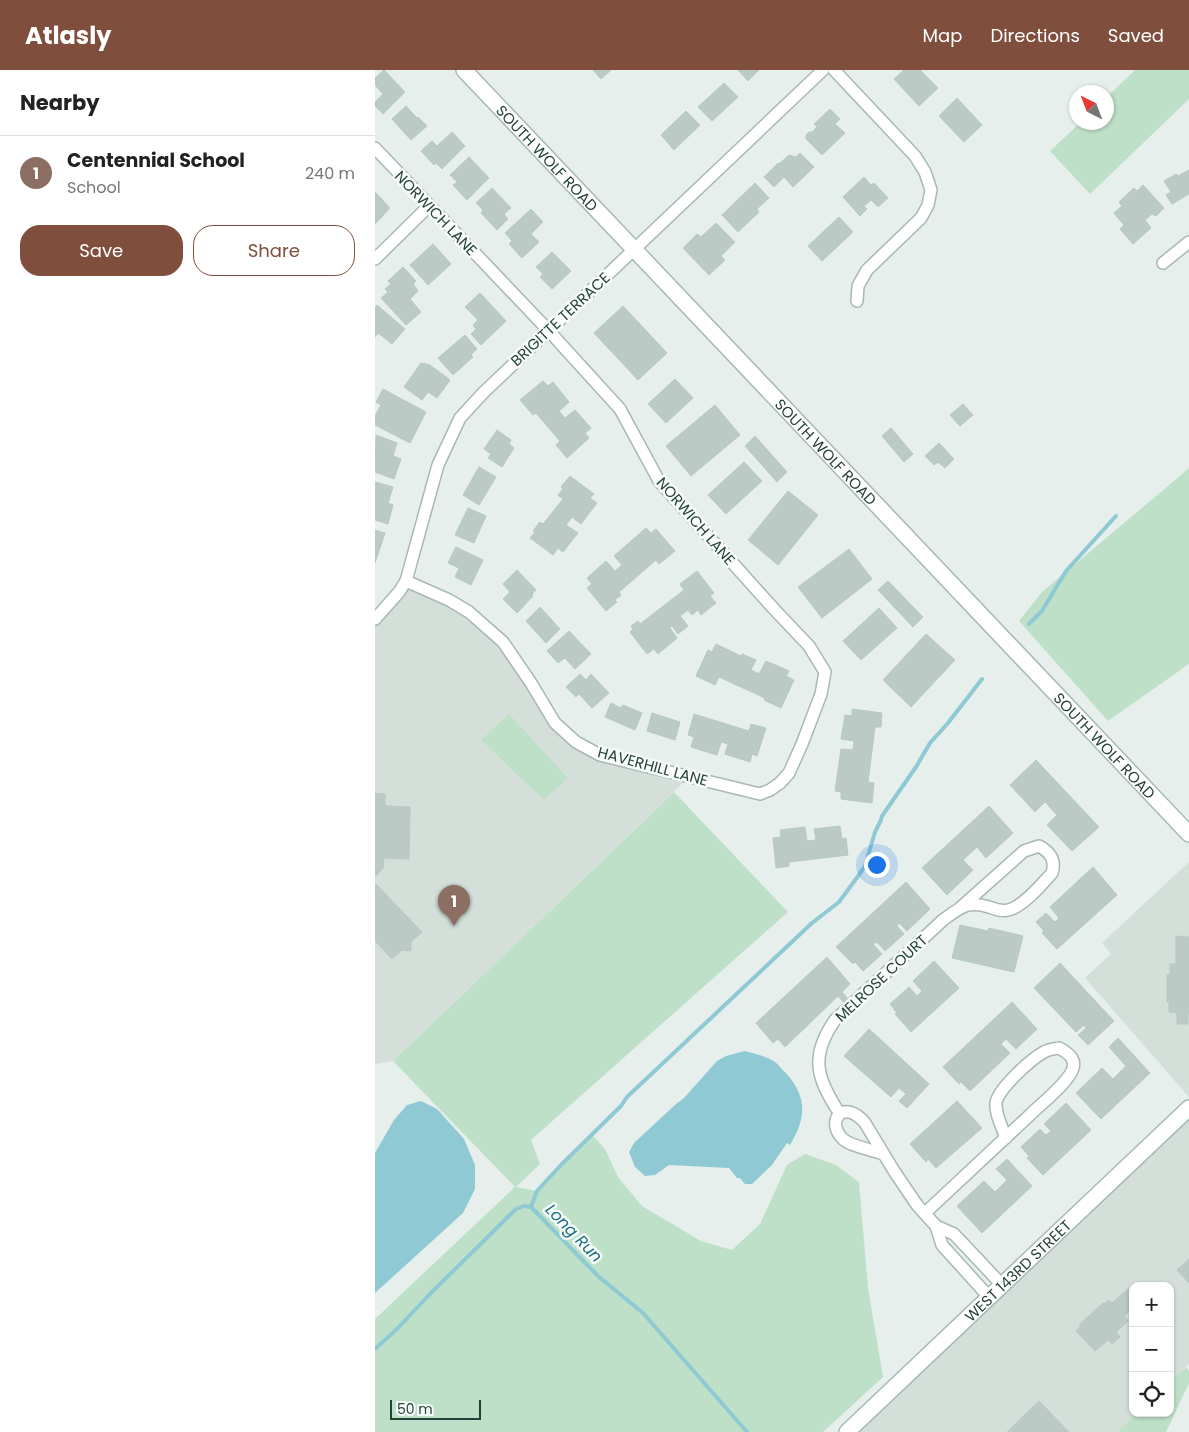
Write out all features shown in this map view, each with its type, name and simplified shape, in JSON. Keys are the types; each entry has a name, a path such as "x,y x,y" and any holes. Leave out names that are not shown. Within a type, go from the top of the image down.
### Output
{"main road":[{"name":"SOUTH WOLF ROAD","path":"464,70 1189,834"},
{"name":"WEST 143RD STREET","path":"847,1432 1189,1108"}],"street":[{"name":"BRIGITTE TERRACE","path":"375,619 399,592 406,581 438,465 461,418 483,392 823,70"},
{"path":"833,70 915,156 925,172 931,190 929,205 921,218 867,270 858,286 857,301"},
{"name":"NORWICH LANE","path":"375,148 549,331 620,409 659,481 809,646 825,672 821,694 799,754 789,773 780,783 760,794"},
{"path":"375,259 429,206"},
{"path":"1163,263 1189,242"},
{"name":"HAVERHILL LANE","path":"406,581 449,600 469,612 503,642 555,723 576,742 601,755 760,794"},
{"name":"MELROSE COURT","path":"840,1114 824,1086 819,1061 826,1033 835,1020 943,920 960,908 1024,851 1039,846 1051,855 1054,867 1052,873 1019,905 1009,910 999,911 973,904 960,908"},
{"path":"925,1213 1006,1138 1071,1074 1074,1066 1073,1061 1066,1051 1059,1048 1044,1052 1005,1086 996,1102 1006,1138"},
{"path":"883,1154 843,1140 836,1126 840,1114 844,1111 849,1111 861,1117 906,1190 936,1226 942,1245 989,1297"},
{"path":"936,1226 954,1234 1002,1285"}],"shaded area":[{"path":"408,584 447,602 501,644 573,745 686,780 393,1061 375,1064 375,623"},
{"path":"1189,862 1189,1097 1085,978 1111,954 1102,943"},
{"path":"1189,1114 1189,1364 1174,1378 1174,1282 1129,1282 1129,1417 1133,1417 1117,1432 852,1432"}],"green space":[{"path":"1135,70 1189,70 1189,99 1090,194 1050,151 1072,130 1114,130 1114,90"},
{"path":"1189,468 1189,664 1108,721 1019,621 1042,592"},
{"path":"509,714 568,778 544,800 481,740"},
{"path":"674,792 788,912 531,1140 540,1164 516,1187 537,1191 592,1135 605,1149 618,1177 642,1206 701,1241 732,1250 760,1224 787,1165 805,1154 836,1165 859,1182 868,1288 883,1377 823,1432 375,1432 375,1319 515,1187 393,1061"},
{"path":"1186,1367 1189,1371 1189,1383 1174,1415 1174,1378"},
{"path":"1133,1417 1173,1417 1166,1432 1117,1432"}],"water":[{"path":"745,1051 775,1062 786,1073 798,1091 801,1100 802,1117 790,1145 787,1143 772,1165 752,1184 745,1184 729,1168 669,1165 655,1175 645,1176 635,1167 629,1152 634,1143 684,1098 717,1061 726,1056"},
{"path":"421,1101 437,1109 464,1139 475,1165 475,1189 463,1213 375,1293 375,1153 394,1120 407,1105"}],"building":[{"path":"384,70 405,92 383,114 375,106 375,102 383,94 375,85 375,78"},
{"path":"593,70 611,70 601,79"},
{"path":"738,70 759,70 748,81"},
{"path":"904,70 920,70 938,88 919,106 894,79"},
{"path":"724,83 738,97 712,121 698,107"},
{"path":"957,98 982,125 964,142 939,116"},
{"path":"406,106 427,126 411,140 392,119"},
{"path":"830,109 840,119 835,124 845,133 822,155 806,139 806,135 817,127 814,124"},
{"path":"686,111 700,125 674,150 661,135"},
{"path":"452,132 465,146 442,169 436,163 434,165 421,151 432,141 437,146"},
{"path":"800,153 814,167 793,187 784,177 774,187 764,177 789,155 796,157"},
{"path":"469,157 489,178 467,200 453,185 457,182 450,175"},
{"path":"1189,170 1189,194 1172,204 1166,195 1171,192 1164,181 1176,174 1178,176"},
{"path":"864,177 871,185 874,183 888,198 878,207 871,200 864,206 867,209 860,216 843,197"},
{"path":"755,183 769,198 757,209 759,212 738,232 722,215"},
{"path":"1143,185 1164,208 1156,216 1152,214 1145,220 1151,228 1133,244 1120,229 1124,225 1114,213 1122,206 1119,202 1134,188 1137,191"},
{"path":"492,188 511,208 504,214 508,219 497,230 481,213 483,210 476,203"},
{"path":"375,192 390,208 375,224"},
{"path":"531,209 543,222 531,234 539,242 522,258 509,244 512,241 505,233"},
{"path":"839,217 853,232 822,261 808,246"},
{"path":"716,223 735,242 721,256 725,260 709,275 683,248 697,234 701,237"},
{"path":"433,244 451,264 428,285 410,265"},
{"path":"552,252 571,271 552,289 540,277 543,274 536,267"},
{"path":"403,267 416,281 413,284 418,291 410,299 421,312 406,325 381,298 388,292 385,289 391,284 388,281"},
{"path":"480,293 506,321 481,345 471,334 476,329 473,325 478,320 465,307"},
{"path":"377,305 405,329 392,344 378,333 375,337 375,308"},
{"path":"623,306 667,353 638,380 594,333"},
{"path":"465,335 477,349 471,355 473,357 453,375 438,358"},
{"path":"421,363 430,365 450,380 437,398 428,392 422,400 404,387"},
{"path":"675,379 693,398 666,423 648,404"},
{"path":"543,381 548,386 553,382 569,402 559,411 565,418 575,410 591,428 585,433 589,438 567,458 556,445 560,441 536,413 533,415 520,400"},
{"path":"383,389 426,412 410,443 375,425 375,416 381,405 376,402"},
{"path":"963,404 973,415 960,426 950,415"},
{"path":"715,405 740,435 691,476 666,446"},
{"path":"891,428 913,454 904,462 882,436"},
{"path":"497,430 511,440 509,444 514,448 502,467 488,458 491,454 484,449"},
{"path":"376,435 397,443 393,456 401,459 394,479 375,472"},
{"path":"755,436 787,472 777,482 745,446"},
{"path":"939,443 954,459 945,468 938,462 934,465 925,456"},
{"path":"744,462 762,481 726,514 708,495"},
{"path":"479,467 496,477 479,505 463,495"},
{"path":"570,476 594,494 590,498 597,503 581,524 572,517 566,525 578,533 563,552 558,548 553,555 530,538 540,522 543,524 563,499 558,495 563,489 561,487"},
{"path":"375,482 393,487 388,503 393,505 388,524 375,520"},
{"path":"788,491 818,515 778,565 748,540"},
{"path":"468,508 486,516 474,543 455,535"},
{"path":"646,528 651,533 656,529 675,551 659,564 656,560 619,592 621,595 615,600 617,602 606,611 587,588 592,584 587,578 606,561 615,571 622,565 614,556"},
{"path":"375,530 385,533 375,563"},
{"path":"456,547 483,560 471,585 455,577 459,568 448,563"},
{"path":"849,549 872,579 822,618 798,587"},
{"path":"517,570 536,590 532,594 533,596 517,613 503,599 510,592 503,584"},
{"path":"697,571 714,593 710,596 716,603 701,615 698,610 692,615 688,610 680,616 688,626 678,634 672,626 670,628 677,638 658,654 654,649 647,654 630,632 633,629 631,626 638,621 640,624 684,590 680,584"},
{"path":"888,581 923,617 913,627 878,590"},
{"path":"540,607 560,629 546,643 526,621"},
{"path":"879,608 897,628 861,660 843,641"},
{"path":"569,631 591,654 575,669 565,658 558,663 547,651"},
{"path":"926,634 955,660 911,707 883,680"},
{"path":"716,644 741,656 742,654 756,660 751,670 759,674 766,661 789,671 786,676 794,680 781,708 764,700 765,698 719,677 715,685 696,676 708,650 712,652"},
{"path":"580,674 586,680 591,674 609,693 592,708 579,694 576,697 566,687"},
{"path":"611,703 621,708 623,705 642,713 635,730 605,717"},
{"path":"852,709 882,713 881,727 875,727 868,782 874,783 872,803 841,799 841,792 835,791 841,749 853,750 854,741 841,739 845,715 852,716"},
{"path":"652,713 680,722 675,740 647,731"},
{"path":"694,714 749,731 751,724 766,728 757,756 752,754 750,762 725,754 728,744 721,742 717,755 691,747 694,737 688,735"},
{"path":"1036,760 1099,827 1072,851 1047,825 1057,815 1045,802 1035,812 1010,785"},
{"path":"375,793 385,794 385,806 410,807 409,859 384,858 383,868 375,877"},
{"path":"989,806 1013,833 986,858 977,847 963,860 973,870 947,895 922,868"},
{"path":"840,826 842,839 846,838 848,855 789,862 789,866 776,868 773,838 781,837 780,830 805,827 807,841 816,840 814,829"},
{"path":"1093,867 1117,895 1057,949 1042,933 1044,931 1036,922 1046,913 1055,922 1059,918 1050,907"},
{"path":"906,882 930,909 907,931 899,923 897,926 904,934 885,951 877,942 873,944 882,954 863,971 836,947"},
{"path":"375,883 422,932 411,942 411,951 402,950 392,959 375,941"},
{"path":"960,925 988,931 989,928 1023,936 1014,972 952,958"},
{"path":"1176,936 1189,937 1188,1024 1177,1024 1177,1013 1169,1012 1169,1002 1167,1002 1167,975 1170,975 1170,964 1176,964"},
{"path":"827,957 850,984 842,992 848,999 844,1003 838,996 785,1047 778,1039 773,1043 756,1023"},
{"path":"934,961 959,988 911,1032 895,1014 897,1013 890,1004 909,987 917,996 922,991 913,981"},
{"path":"1060,963 1114,1021 1088,1045 1078,1035 1086,1028 1084,1025 1076,1032 1034,988"},
{"path":"1012,1002 1037,1029 1016,1049 1006,1039 1001,1044 1010,1053 970,1091 961,1082 959,1084 943,1067"},
{"path":"869,1029 929,1084 907,1108 899,1101 906,1094 899,1088 891,1097 844,1056"},
{"path":"1118,1038 1150,1073 1101,1119 1076,1093 1102,1068 1113,1079 1126,1066 1109,1047"},
{"path":"957,1101 982,1128 936,1168 928,1159 926,1162 910,1144"},
{"path":"1066,1103 1091,1130 1043,1175 1027,1158 1029,1156 1021,1147 1040,1129 1046,1135 1051,1131 1044,1124"},
{"path":"1007,1159 1032,1186 982,1233 957,1206 984,1181 995,1192 1007,1180 996,1169"},
{"path":"1189,1259 1189,1283 1177,1270"},
{"path":"1129,1290 1129,1312 1124,1316 1128,1321 1116,1332 1120,1337 1112,1344 1108,1340 1095,1351 1076,1331 1081,1326 1079,1325 1103,1303 1109,1300 1112,1303"},
{"path":"1039,1401 1069,1432 1007,1432"}],"waterway":[{"path":"1029,624 1042,611 1066,571 1116,516"},
{"path":"531,1207 537,1191 621,1106 627,1097 812,923 839,902 865,866 882,816 930,743 982,679"},
{"name":"Long Run","path":"375,1349 516,1209 524,1206 531,1207 598,1276 643,1313 747,1432"}],"place":[{"name":"Centennial School","path":"454,926"}]}
